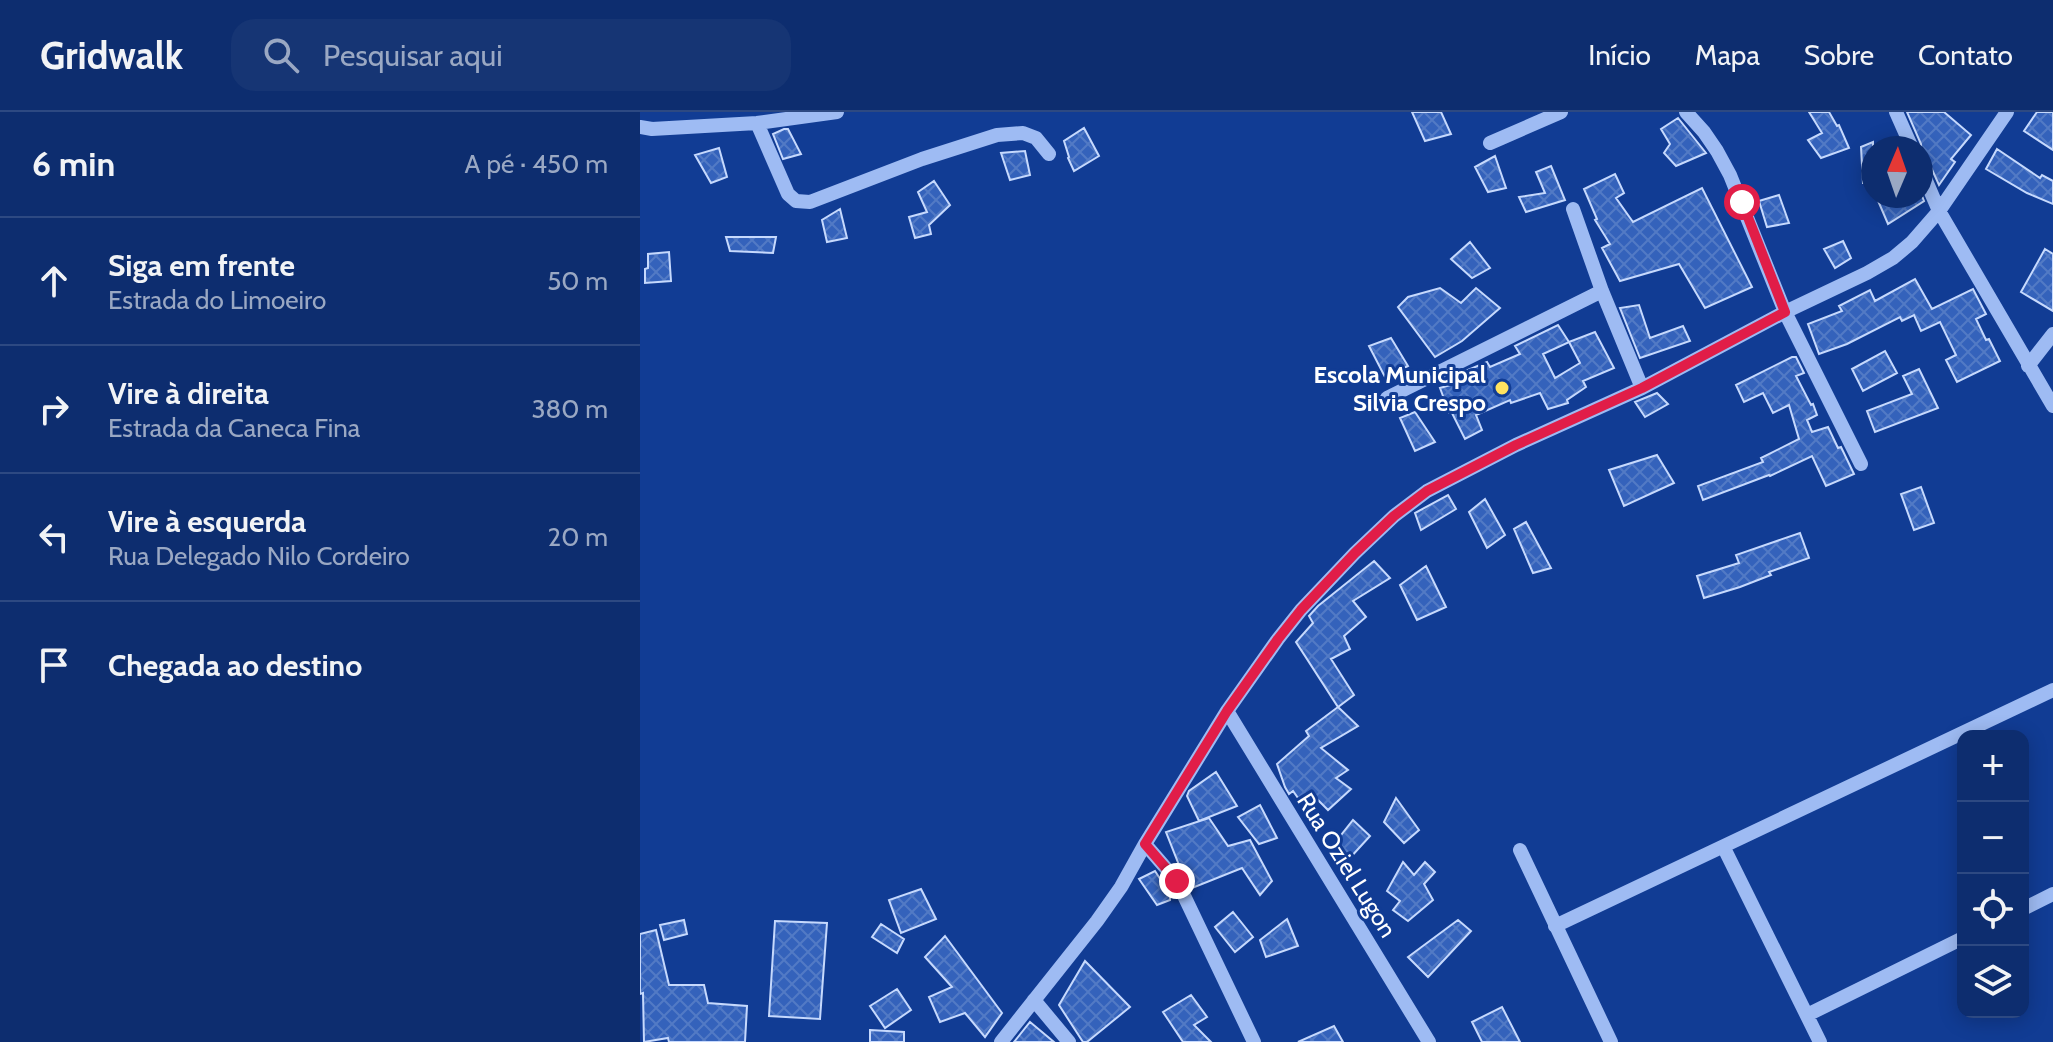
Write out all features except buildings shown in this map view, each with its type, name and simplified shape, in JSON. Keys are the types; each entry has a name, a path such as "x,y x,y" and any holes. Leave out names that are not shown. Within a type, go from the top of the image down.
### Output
{"street":[{"path":"640,127 652,129 757,123 837,112"},
{"path":"1490,143 1561,112"},
{"path":"1686,112 1704,132 1730,175 1785,312 1861,464"},
{"path":"1896,112 1907,136"},
{"path":"1001,1042 1121,887 1227,711 1278,639 1355,553 1427,491 1516,445 1642,388 1893,258 1939,211 2007,112"},
{"path":"757,123 788,194 796,201 810,202 922,159 997,135 1023,133 1036,138 1049,154"},
{"path":"1933,197 2028,366 2046,382 2053,406"},
{"path":"1573,209 1602,291 1642,388"},
{"path":"1387,398 1602,291"},
{"path":"2028,366 2053,334"},
{"path":"1555,926 2051,697"},
{"name":"Rua Oziel Lugon","path":"1227,711 1429,1042"},
{"path":"1145,844 1177,881 1254,1042"},
{"path":"1724,848 1820,1042"},
{"path":"1520,850 1611,1042"},
{"path":"2029,906 2053,894"},
{"path":"1807,1015 1957,941"},
{"path":"1034,1000 1069,1042"}],"place":[{"name":"Escola Municipal Silvia Crespo","path":"1502,388"}],"route":[{"path":"1177,881 1145,844 1227,711 1278,639 1301,610 1394,516 1427,491 1516,445 1642,388 1785,312 1742,202"}]}
